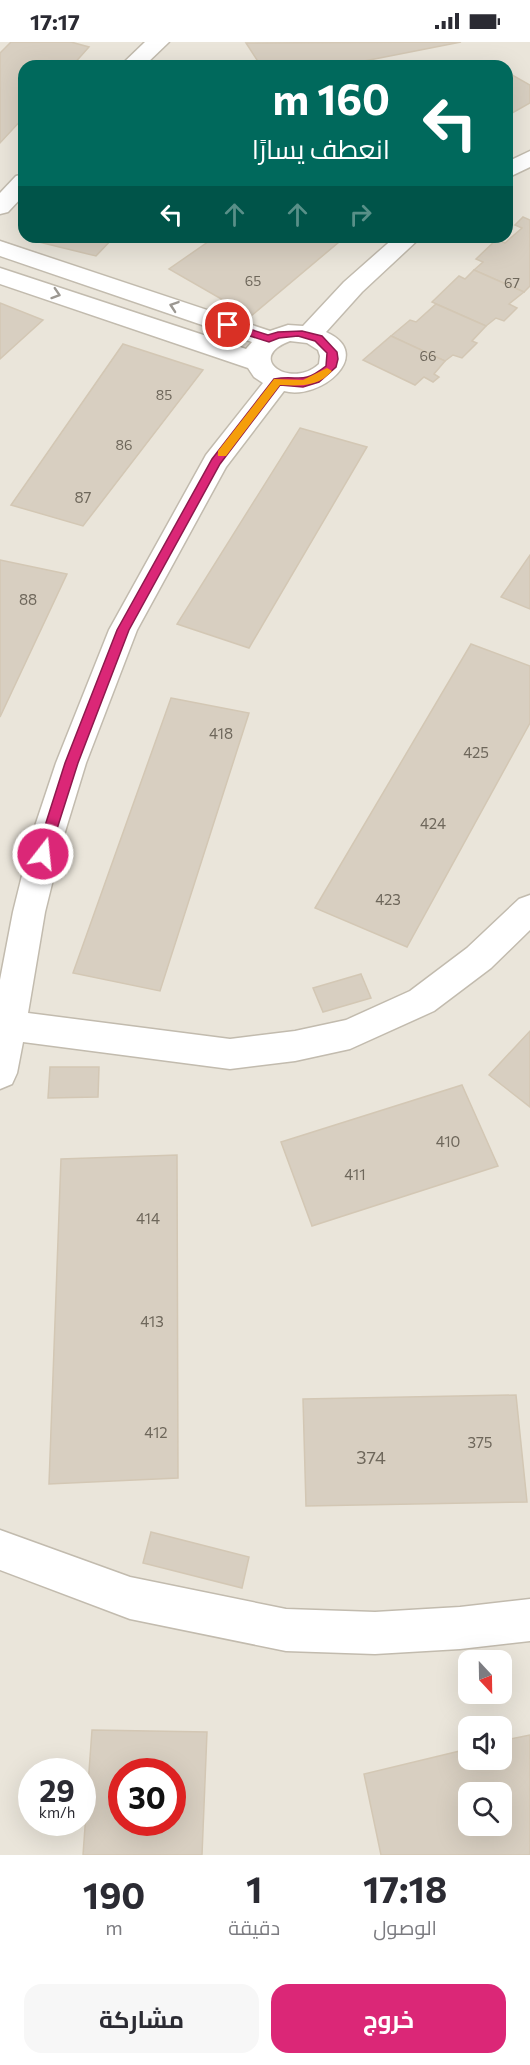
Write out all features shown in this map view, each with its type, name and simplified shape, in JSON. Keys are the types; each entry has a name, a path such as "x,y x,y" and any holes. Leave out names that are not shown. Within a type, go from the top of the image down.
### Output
{"street":[{"path":"138,60 158,42"},
{"path":"513,168 530,158"},
{"path":"0,207 18,188"},
{"path":"309,335 353,287 403,243"},
{"path":"0,248 269,339"},
{"path":"0,276 255,362 267,376 278,381 303,383 315,380 330,367 333,359 332,352 319,339 309,335 288,333 269,339 261,345 256,353 255,362"},
{"path":"0,1073 29,912 48,835 72,763 123,630 215,462 278,381"},
{"path":"8,1025 230,1054 295,1046 350,1034 422,1001 479,958 530,909"},
{"path":"0,1549 130,1598 286,1630 375,1633 460,1628 530,1620"}],"shaded area":[{"path":"0,42 530,42 530,1855 0,1855"}],"building":[{"path":"11,42 71,42 89,47 77,60 18,60 18,124 0,143 0,53"},
{"path":"461,42 370,60 257,60 246,43"},
{"path":"513,75 530,85 530,103 513,113"},
{"path":"523,217 530,220 530,286 524,292 474,270 483,262 476,259 493,243 513,243 513,236 522,228 515,225"},
{"path":"43,243 108,243 96,256"},
{"path":"206,243 338,243 251,316 169,269"},
{"path":"474,270 524,292 509,304 517,308 504,321 496,318 486,326 432,302 459,276 465,279"},
{"path":"0,303 43,320 0,359"},
{"path":"436,304 486,326 472,341 477,343 462,358 453,355 445,361 391,336 410,320 416,322"},
{"path":"391,336 445,361 434,374 439,377 433,382 424,377 415,385 363,360"},
{"path":"123,344 203,370 83,526 11,505"},
{"path":"300,428 367,447 249,648 177,624"},
{"path":"530,555 530,609 501,597"},
{"path":"0,560 67,574 0,717"},
{"path":"471,644 530,666 530,723 407,947 315,908"},
{"path":"171,698 249,713 160,991 73,973"},
{"path":"361,974 371,998 323,1012 313,988"},
{"path":"530,1031 530,1107 489,1075"},
{"path":"50,1067 99,1067 98,1097 48,1098"},
{"path":"462,1085 498,1166 312,1226 281,1142"},
{"path":"177,1155 178,1478 49,1484 61,1159"},
{"path":"516,1395 527,1502 306,1506 303,1399"},
{"path":"151,1532 249,1557 242,1588 143,1563"},
{"path":"92,1730 207,1732 202,1855 83,1855 84,1836 96,1836 96,1758 90,1758"},
{"path":"530,1735 530,1855 381,1855 364,1774 458,1751 458,1770 512,1770 512,1739"}],"slow traffic":[{"path":"222,453 278,381 290,384 303,383 315,380 327,371"}],"route":[{"path":"43,854 59,798 123,630 215,462 278,381 290,384 315,380 325,374 333,359 332,352 327,345 309,335 288,333 269,339 228,325"}]}
